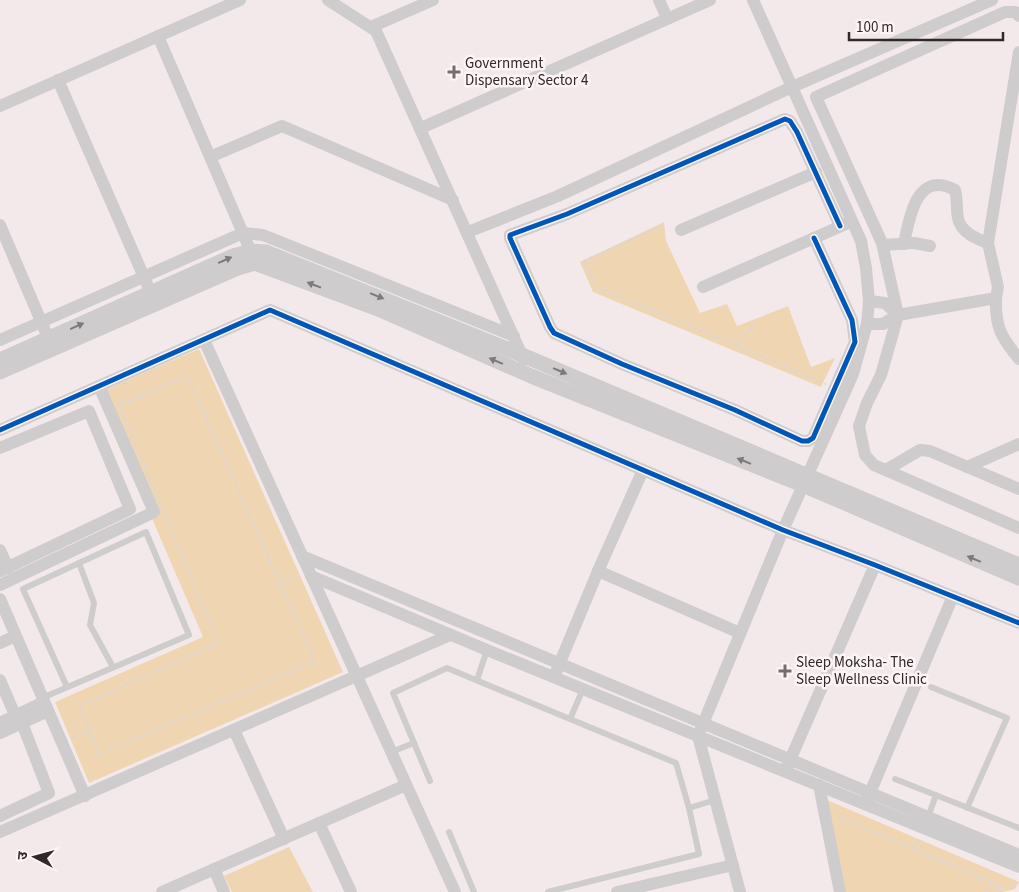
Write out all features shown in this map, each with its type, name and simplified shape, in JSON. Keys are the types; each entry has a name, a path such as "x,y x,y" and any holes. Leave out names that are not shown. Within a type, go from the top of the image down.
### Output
{"street":[{"path":"0,106 240,0"},
{"path":"328,0 376,31 468,232 531,376"},
{"path":"371,27 420,3 433,0"},
{"path":"659,0 667,18"},
{"path":"421,128 710,0"},
{"path":"753,0 792,87 846,224"},
{"path":"468,232 558,196 792,87 992,0"},
{"path":"1019,16 1015,12 1004,12 816,97 883,245 898,315 882,375 867,403 859,426 865,455 874,465 1019,528"},
{"path":"158,36 253,257"},
{"path":"1019,52 988,244 998,287 996,298 998,328 1006,343 1019,359"},
{"path":"58,80 151,293"},
{"path":"740,892 715,800 700,730 783,530 853,374 867,324 869,301 861,241 846,224 816,172 797,132 790,121 785,119 567,214 510,236 550,328 554,333 622,364 808,442 813,438 855,342 852,320 814,238"},
{"path":"210,157 282,126 453,200"},
{"path":"681,230 816,172"},
{"path":"904,244 911,211 917,198 925,189 936,186 947,186 955,190 958,200 958,220 971,236 988,244"},
{"path":"558,196 567,214"},
{"path":"703,287 846,224"},
{"path":"0,225 51,344"},
{"path":"0,340 243,233 263,234 514,336"},
{"path":"883,245 914,243 930,246"},
{"path":"0,360 51,344 238,268 253,257 266,252 522,354 1019,578"},
{"path":"0,372 151,293 233,256 253,257 531,376 1019,564"},
{"path":"867,324 884,324 898,315 996,298"},
{"path":"869,301 885,303 898,315"},
{"path":"0,430 270,310 783,530 1019,623"},
{"path":"204,340 455,892"},
{"path":"0,585 154,512 99,386"},
{"path":"0,448 88,411 130,510"},
{"path":"967,467 1019,444"},
{"path":"886,470 920,450 930,451 967,467 1013,481 1019,489"},
{"path":"554,677 598,571 644,470"},
{"path":"0,550 4,570 149,500"},
{"path":"302,556 560,665 700,730 926,822 1019,855"},
{"path":"787,766 875,565"},
{"path":"598,571 740,633"},
{"path":"310,574 583,689 700,730"},
{"path":"868,799 952,596"},
{"path":"0,599 13,633 85,796"},
{"path":"0,636 13,633"},
{"path":"0,643 13,633"},
{"path":"0,832 450,634"},
{"path":"0,680 49,793 0,816"},
{"path":"0,733 18,719 45,703"},
{"path":"0,722 18,719"},
{"path":"234,730 284,839"},
{"path":"787,766 819,786 868,799"},
{"path":"162,892 406,785"},
{"path":"819,786 840,892"},
{"path":"926,822 1019,867"},
{"path":"319,823 351,892"},
{"path":"617,892 733,865"},
{"path":"214,869 224,892"}],"lane":[{"path":"45,703 67,687 189,635 146,532 23,589 67,687"},
{"path":"79,563 94,603 90,625 113,667"},
{"path":"477,680 487,650"},
{"path":"430,781 393,693 447,668 676,763 689,808 699,854 548,892"},
{"path":"931,687 1007,718 967,808"},
{"path":"570,719 583,689"},
{"path":"391,752 414,742"},
{"path":"895,779 1019,828"},
{"path":"926,822 936,795"},
{"path":"689,808 715,800"},
{"path":"449,832 474,892"}],"path":[{"path":"664,226 584,261 597,288 835,387"},
{"path":"736,346 739,337 749,332 753,325 751,320"},
{"path":"187,376 280,584 315,661 99,754 79,706 218,643 120,405 187,376"},
{"path":"280,584 310,574"},
{"path":"61,742 89,731"},
{"path":"836,816 1003,887 983,892"}],"shaded area":[{"path":"664,222 666,241 700,313 727,304 737,326 788,306 811,367 835,358 821,387 593,292 580,262"},
{"path":"199,349 343,672 89,783 55,702 203,637 98,393"},
{"path":"827,800 1019,882 1015,889 1003,892 846,892"},
{"path":"289,847 313,892 232,892 224,876"}],"cycle path":[{"path":"814,238 852,320 855,342 813,438 808,441 802,441 735,410 622,364 554,333 510,235 567,214 785,119 790,121 797,132 840,226"},
{"path":"0,430 270,310 783,530 1019,623"}],"place":[{"name":"Government Dispensary Sector 4","path":"454,72"},
{"name":"Sleep Moksha- The Sleep Wellness Clinic","path":"785,671"}]}
